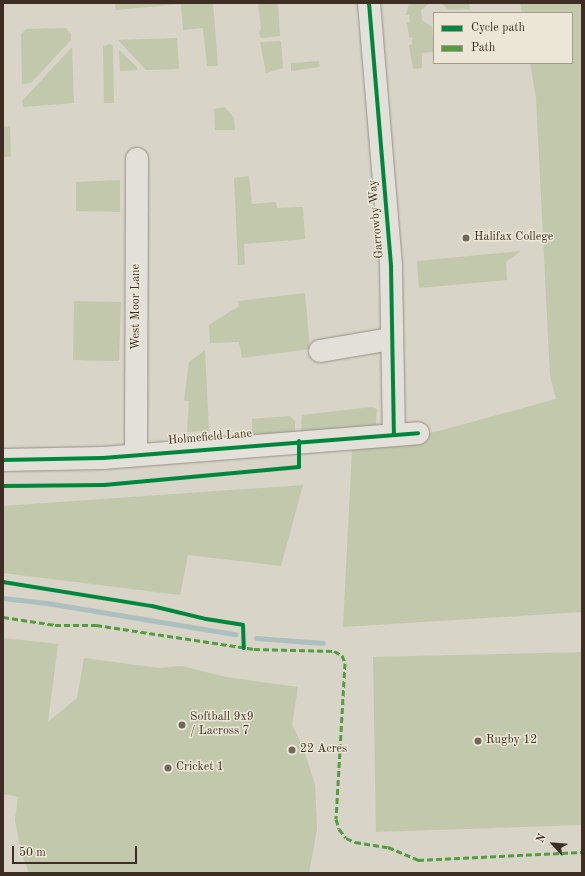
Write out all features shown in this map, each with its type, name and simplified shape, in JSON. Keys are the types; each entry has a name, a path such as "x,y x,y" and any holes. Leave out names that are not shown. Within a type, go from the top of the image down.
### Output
{"street":[{"name":"Garrowby Way","path":"370,3 391,267 391,339 394,434"},
{"name":"West Moor Lane","path":"136,454 137,159"},
{"path":"320,351 391,339"},
{"name":"Holmefield Lane","path":"3,460 103,458 136,454 418,433"}],"green space":[{"path":"115,3 213,3 218,66 207,66 203,28 183,30 181,4 116,10"},
{"path":"258,3 278,3 280,36 261,38 259,33 261,29"},
{"path":"409,3 430,3 421,10 422,20 432,27 433,52 422,53 422,68 413,69 409,45 412,44 412,38 409,37 407,23 410,22 409,15 406,15"},
{"path":"469,3 470,9 449,10 442,4"},
{"path":"520,3 582,3 582,612 343,627 352,450 439,431 556,399 550,376 536,98 530,64 573,64 573,12 522,12"},
{"path":"66,28 71,34 71,40 31,83 22,84 21,34 26,29"},
{"path":"177,38 179,69 146,70 118,40"},
{"path":"281,41 283,68 266,73 260,42"},
{"path":"110,44 113,46 114,103 104,103 103,46"},
{"path":"72,47 74,103 23,107 22,101"},
{"path":"119,50 137,67 138,70 120,71"},
{"path":"319,61 320,67 291,71 291,63"},
{"path":"225,107 234,118 235,130 215,130 214,109"},
{"path":"10,126 11,157 3,157 3,127"},
{"path":"249,176 252,204 276,202 277,208 303,207 305,239 244,244 245,264 238,265 234,178"},
{"path":"120,180 120,212 76,211 76,182"},
{"path":"521,251 506,262 507,280 419,288 417,261"},
{"path":"305,293 310,349 242,358 239,342 210,343 209,325 239,306 238,301"},
{"path":"74,301 121,302 119,361 73,360"},
{"path":"205,350 209,431 187,432 189,401 184,400 189,362"},
{"path":"372,407 377,409 376,426 301,434 302,415"},
{"path":"290,416 295,421 295,433 252,437 252,419"},
{"path":"303,485 281,566 188,555 180,595 3,573 3,506"},
{"name":"Cricket 1","path":"3,638 58,644 48,722 77,698 84,658 159,668 182,666 226,677 298,687 292,725 302,745 315,784 317,829 309,873 29,873 21,852 15,820 18,797 3,794"},
{"name":"Rugby 12","path":"582,652 582,825 376,832 373,657"}],"waterway":[{"path":"3,598 47,603 235,634"},
{"path":"256,638 323,643"}],"marked path":[{"path":"3,617 55,625 96,625 254,649 334,651 342,655 345,663 336,819 339,829 346,838 355,842 388,847 418,860 582,852"}],"cycle path":[{"path":"369,3 391,267 394,434"},
{"path":"3,460 103,458 418,433"},
{"path":"3,486 104,485 299,467 299,441"},
{"path":"3,582 152,606 206,619 243,625 244,648"}],"place":[{"name":"Halifax College","path":"466,238"},
{"name":"Softball 9x9 / Lacross 7","path":"182,725"},
{"name":"Rugby 12","path":"478,741"},
{"name":"22 Acres","path":"292,750"},
{"name":"Cricket 1","path":"168,768"}]}
